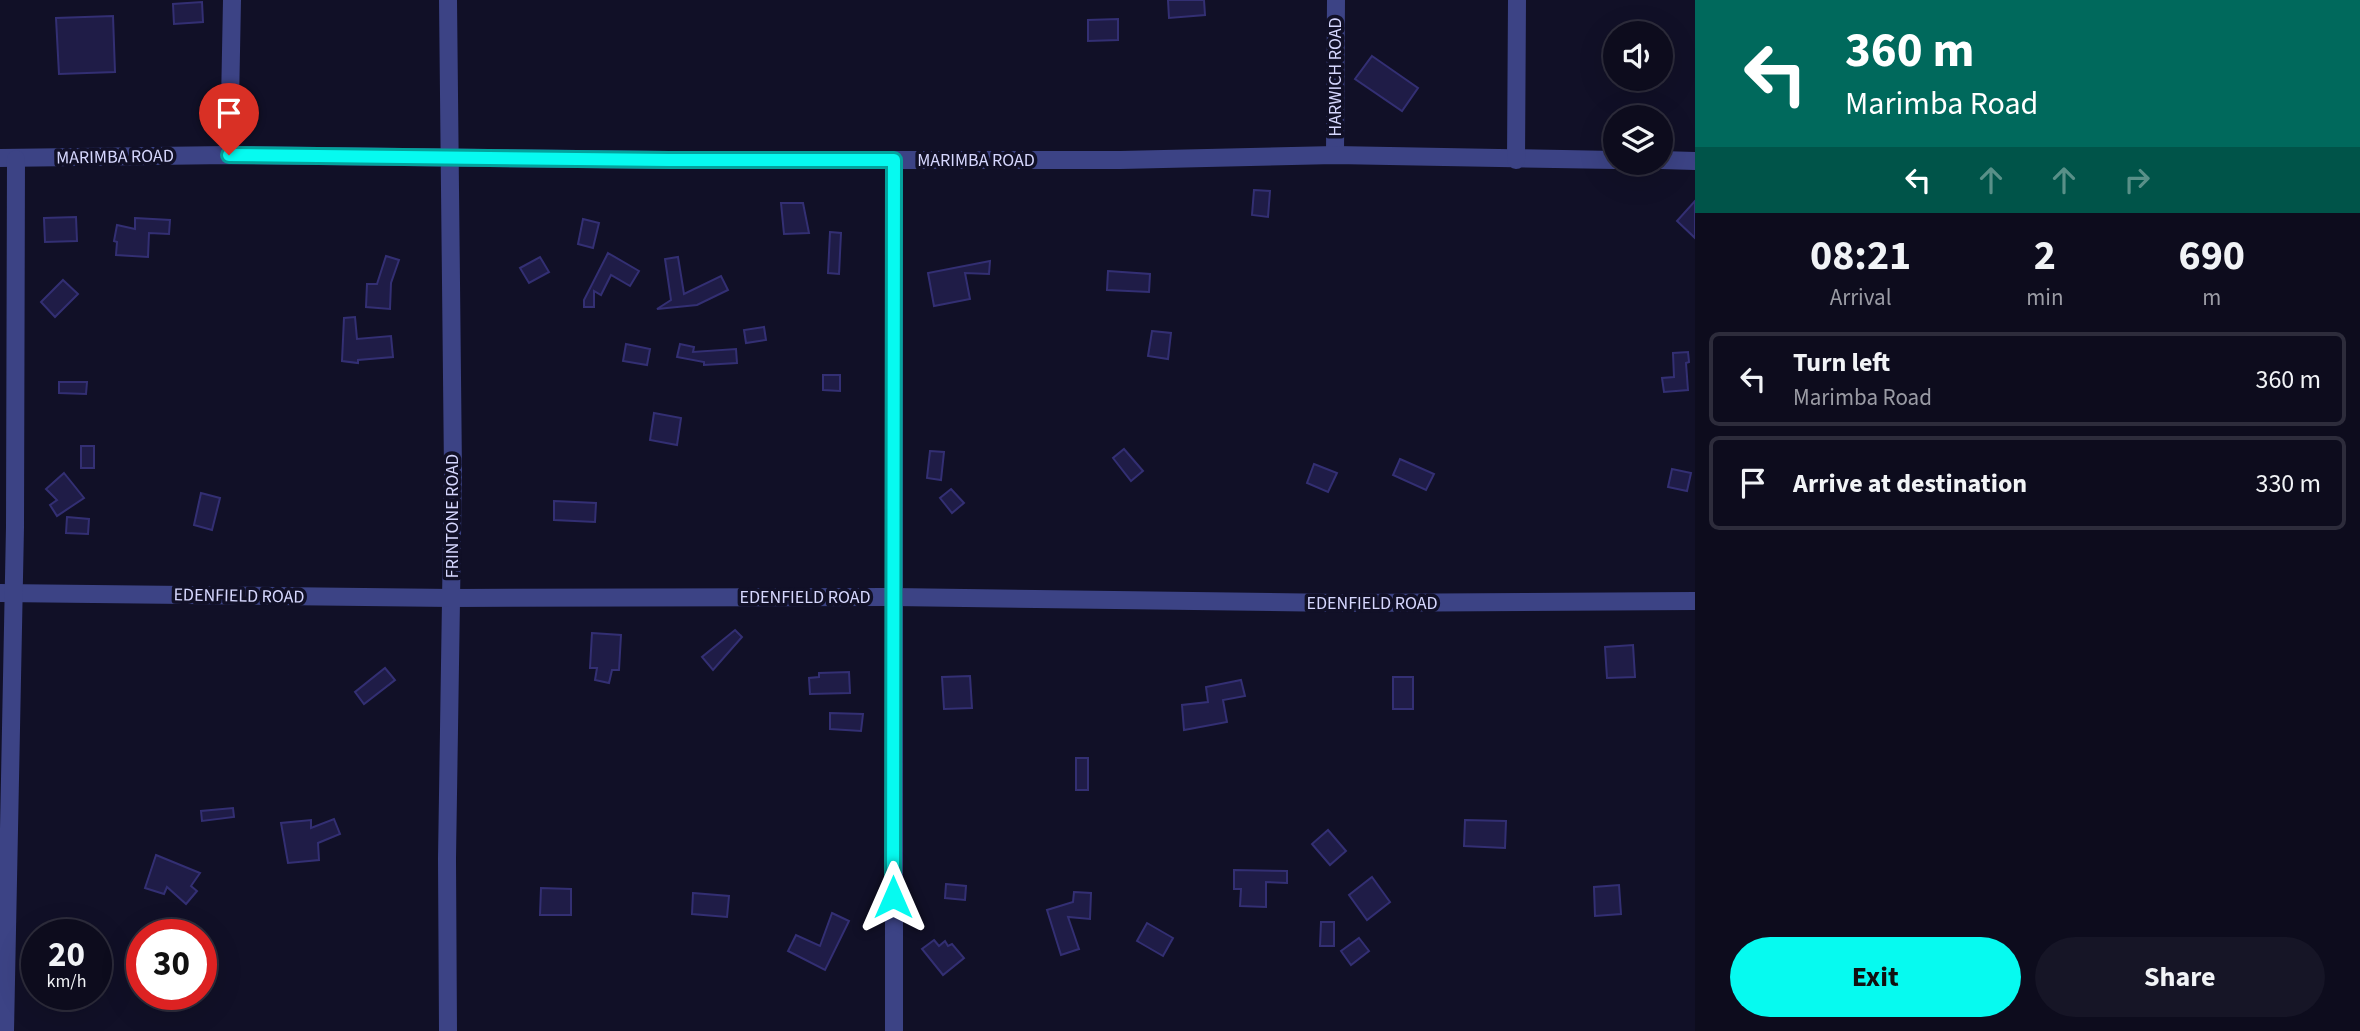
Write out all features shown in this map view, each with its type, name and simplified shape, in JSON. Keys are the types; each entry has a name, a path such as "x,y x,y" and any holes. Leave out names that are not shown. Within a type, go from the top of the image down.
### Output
{"street":[{"path":"229,155 232,0"},
{"name":"FRINTONE ROAD","path":"448,0 452,598 447,859 448,1031"},
{"name":"HARWICH ROAD","path":"1335,155 1336,0"},
{"path":"1516,160 1517,0"},
{"name":"MARIMBA ROAD","path":"8,159 229,155 1231,160 1335,155 1603,160"},
{"path":"5,1031 8,159"},
{"path":"894,160 894,1031"},
{"path":"1673,160 1695,161"},
{"name":"EDENFIELD ROAD","path":"6,593 452,598 894,597 1340,603 1695,601"}],"building":[{"path":"1168,0 1204,0 1205,15 1169,18"},
{"path":"202,2 203,22 174,24 173,4"},
{"path":"113,16 115,72 59,74 56,18"},
{"path":"1118,19 1118,40 1088,41 1088,20"},
{"path":"1372,56 1418,88 1402,111 1355,79"},
{"path":"1254,190 1270,191 1268,217 1252,215"},
{"path":"1695,201 1695,238 1677,221"},
{"path":"781,203 803,203 809,233 784,234"},
{"path":"76,217 77,241 45,242 44,218"},
{"path":"135,218 170,220 169,234 149,233 148,257 116,255 117,242 114,241 117,225 135,229"},
{"path":"583,219 599,223 593,248 578,244"},
{"path":"830,232 841,233 839,274 828,273"},
{"path":"608,253 639,271 630,286 611,275 601,295 594,291 594,307 584,307 584,300"},
{"path":"386,256 399,260 391,283 390,309 366,307 367,284 377,284"},
{"path":"540,257 549,272 529,283 520,268"},
{"path":"678,257 684,294 721,276 728,290 697,305 657,309 671,300 665,259"},
{"path":"990,261 989,274 965,273 970,299 934,306 928,273"},
{"path":"1108,271 1150,274 1149,292 1107,290"},
{"path":"63,280 78,294 55,317 41,302"},
{"path":"355,317 357,339 391,336 393,357 358,360 358,363 342,361 344,318"},
{"path":"764,327 766,340 746,343 744,330"},
{"path":"1152,331 1171,333 1168,359 1148,356"},
{"path":"626,344 650,349 647,365 623,361"},
{"path":"680,344 694,347 693,352 736,349 737,363 704,365 704,362 677,357"},
{"path":"1688,352 1688,390 1664,392 1662,378 1674,377 1673,353"},
{"path":"823,375 840,375 840,391 823,390"},
{"path":"59,382 87,382 86,394 59,393"},
{"path":"654,413 681,418 677,445 650,440"},
{"path":"81,446 94,446 94,468 81,468"},
{"path":"1124,449 1143,471 1131,481 1113,458"},
{"path":"930,451 944,452 941,480 927,478"},
{"path":"1400,459 1434,474 1426,490 1393,475"},
{"path":"1314,464 1337,473 1328,492 1307,483"},
{"path":"1672,469 1691,473 1687,491 1668,487"},
{"path":"64,473 84,498 57,516 50,505 57,500 46,489"},
{"path":"951,489 964,503 952,513 940,498"},
{"path":"201,493 220,498 212,530 194,525"},
{"path":"554,501 596,503 595,522 554,520"},
{"path":"67,517 89,519 88,534 66,533"},
{"path":"735,630 742,637 713,670 702,657"},
{"path":"592,633 621,635 619,670 612,670 609,683 595,680 597,668 590,668"},
{"path":"1633,645 1635,677 1607,678 1605,647"},
{"path":"385,668 395,680 364,704 355,692"},
{"path":"849,672 850,693 810,694 809,678 819,677 819,673"},
{"path":"970,676 972,708 944,709 942,677"},
{"path":"1393,677 1413,677 1413,709 1393,709"},
{"path":"1241,680 1245,696 1223,700 1227,722 1184,730 1182,705 1208,702 1206,687"},
{"path":"830,713 863,714 861,731 830,729"},
{"path":"1076,758 1088,758 1088,790 1076,790"},
{"path":"233,808 234,817 202,821 201,811"},
{"path":"334,819 340,834 318,843 319,860 288,863 281,823 311,820 311,828"},
{"path":"1465,820 1506,821 1505,848 1464,846"},
{"path":"1328,830 1346,851 1330,865 1312,844"},
{"path":"156,855 200,873 191,886 197,891 186,904 167,887 164,894 145,888"},
{"path":"1234,870 1287,871 1287,883 1266,882 1266,907 1240,906 1241,889 1234,889"},
{"path":"1372,877 1390,902 1367,920 1349,895"},
{"path":"946,884 966,886 965,900 945,898"},
{"path":"1619,885 1621,914 1595,916 1594,887"},
{"path":"541,888 571,889 571,915 540,915"},
{"path":"1074,892 1091,893 1090,919 1068,917 1079,949 1061,955 1047,910 1073,902"},
{"path":"693,893 729,896 727,917 692,914"},
{"path":"832,913 849,921 825,970 788,951 796,935 820,946"},
{"path":"1321,922 1334,922 1334,946 1320,946"},
{"path":"1147,923 1173,938 1163,956 1137,941"},
{"path":"1359,938 1369,951 1351,965 1341,951"},
{"path":"934,940 939,946 945,941 948,946 952,944 964,958 943,975 922,949"}],"route":[{"path":"229,155 894,160 893,897"}]}
